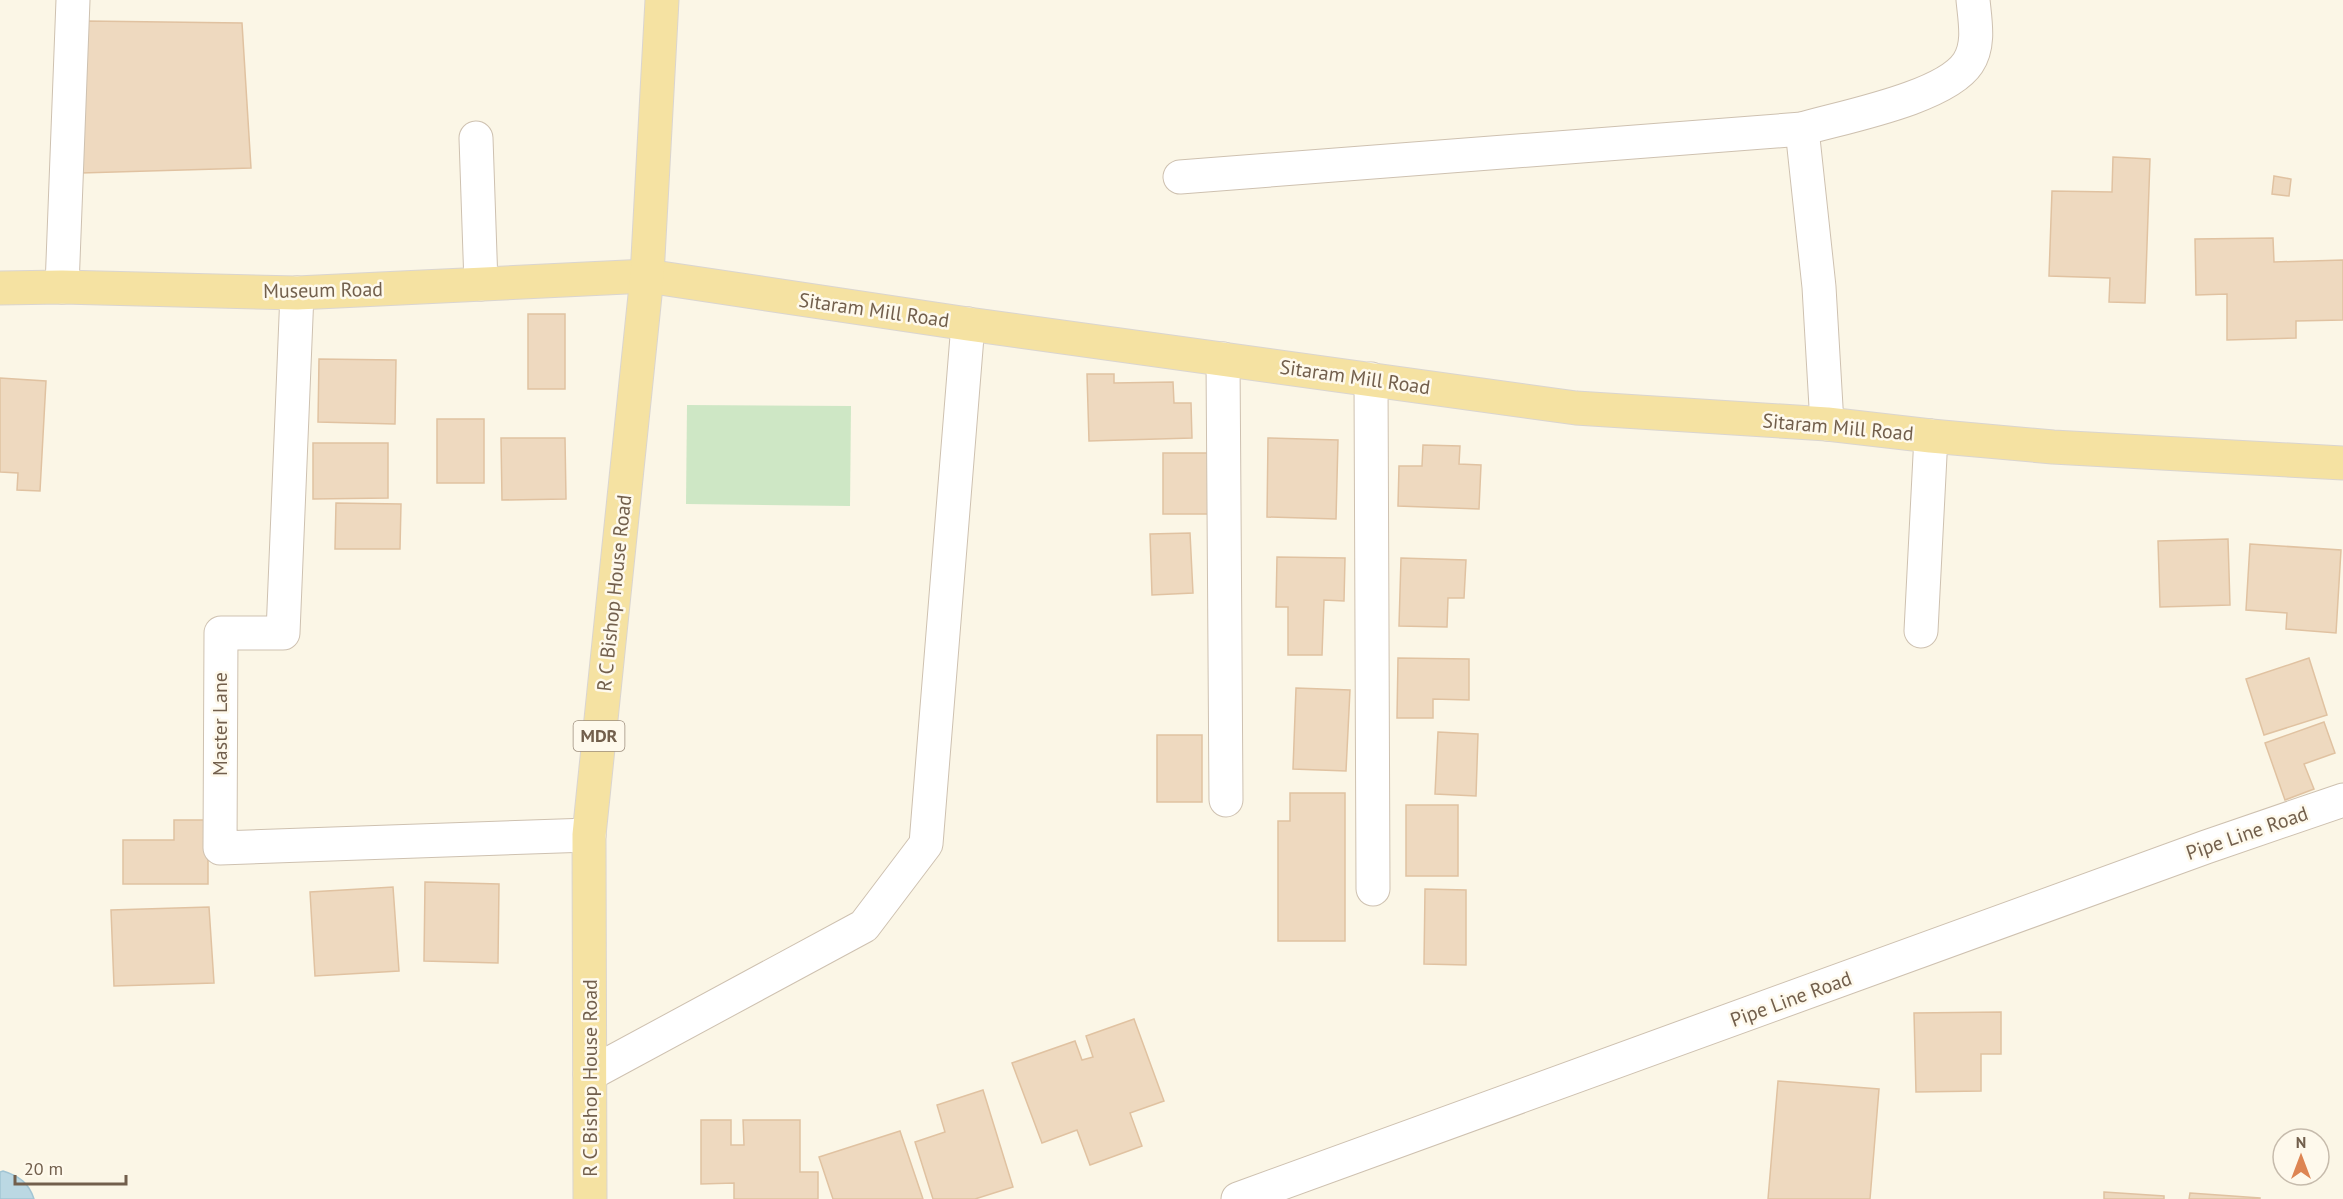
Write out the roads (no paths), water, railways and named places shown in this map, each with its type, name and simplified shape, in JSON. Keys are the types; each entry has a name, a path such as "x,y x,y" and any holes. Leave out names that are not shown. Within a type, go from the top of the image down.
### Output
{"main road":[{"path":"647,276 662,0"},
{"name":"Museum Road","path":"0,288 62,287 297,293 647,276"},
{"name":"Sitaram Mill Road","path":"647,276 968,324 1576,408 1827,424 2053,447 2343,463"},
{"name":"R C Bishop House Road","path":"590,1199 589,835 647,276"}],"street":[{"path":"62,287 73,0"},
{"path":"1180,177 1802,129 1924,94 1949,82 1968,63 1976,40 1973,0"},
{"path":"1802,129 1819,287 1827,424"},
{"path":"476,138 481,284"},
{"name":"Master Lane","path":"297,293 283,633 221,633 220,848 589,835"},
{"path":"590,1074 864,926 926,844 968,324"},
{"path":"1223,358 1226,801"},
{"path":"1371,379 1373,889"},
{"path":"1921,631 1931,436"},
{"name":"Pipe Line Road","path":"1238,1199 2195,851 2343,800"}],"water":[{"path":"3,1171 23,1181 34,1199 0,1199 0,1172"}]}
